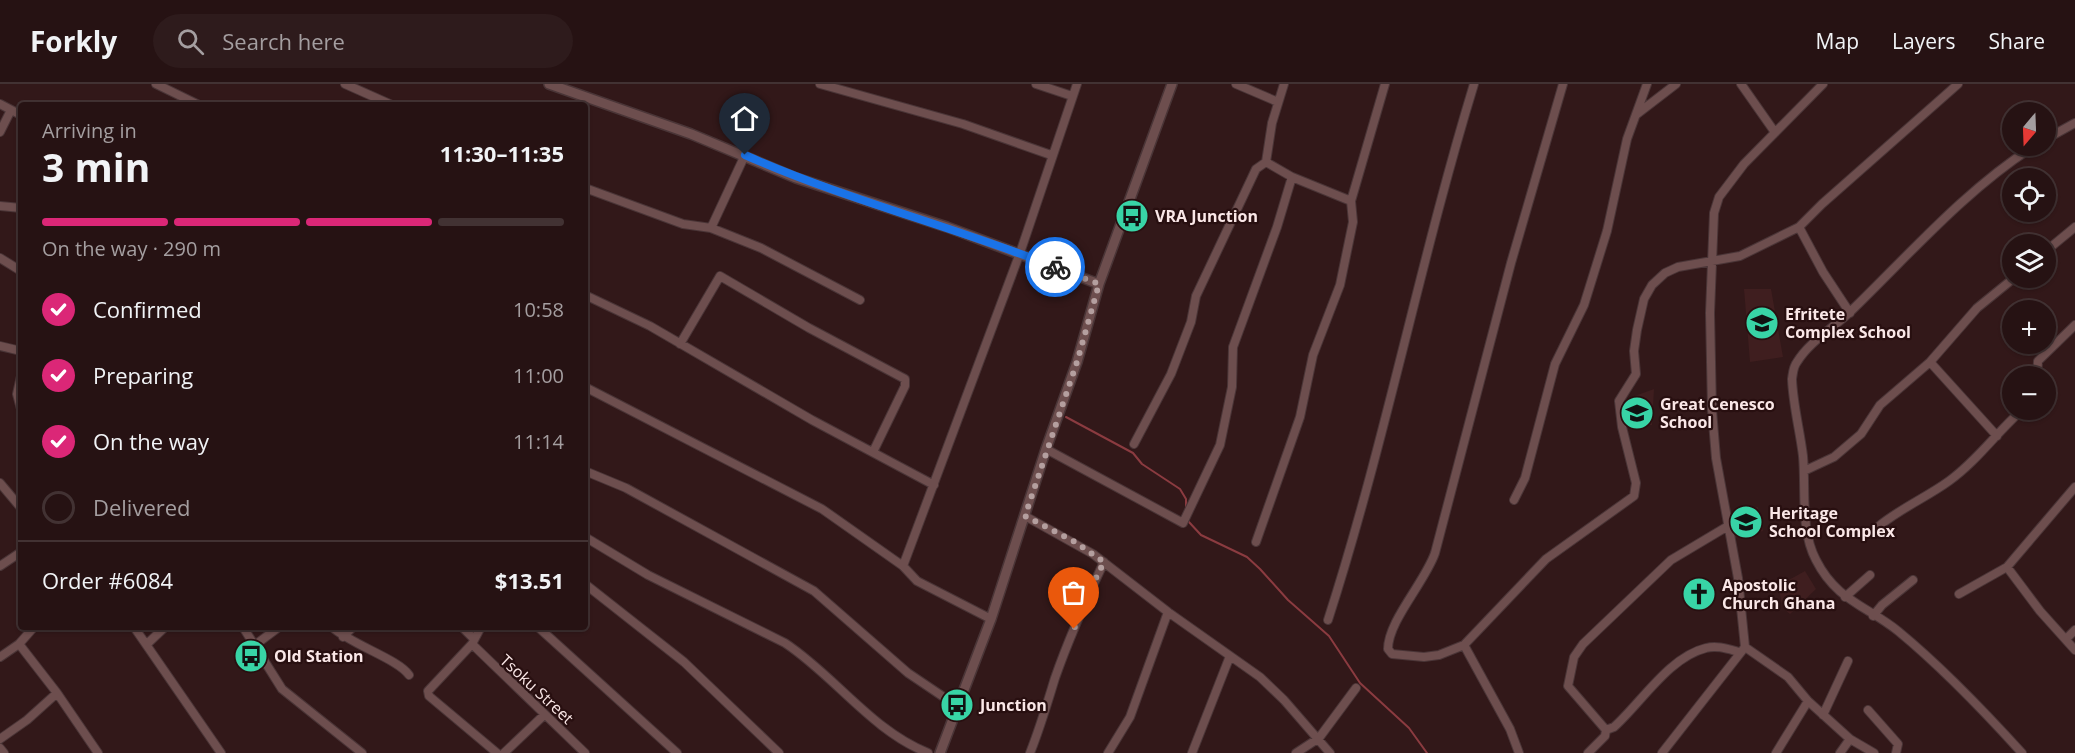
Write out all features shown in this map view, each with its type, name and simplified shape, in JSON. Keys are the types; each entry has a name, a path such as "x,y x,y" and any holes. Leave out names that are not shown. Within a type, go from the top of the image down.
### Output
{"street":[{"path":"156,84 193,102"},
{"path":"345,84 385,102"},
{"path":"549,84 745,155 835,192 1020,253 1099,284"},
{"path":"820,84 963,123 1052,155"},
{"path":"1035,84 1072,96"},
{"path":"903,566 968,385 1020,253 1077,84"},
{"path":"940,753 990,619 1025,516 1077,362 1099,284 1172,84"},
{"path":"1236,84 1278,102"},
{"path":"1266,162 1284,84"},
{"path":"1256,542 1300,417 1313,355 1340,285 1353,222 1351,201 1385,84"},
{"path":"1328,620 1357,528 1433,228 1474,84"},
{"path":"1563,84 1511,263 1435,553 1423,581 1388,643 1388,650 1399,656 1439,655 1464,645 1546,559 1634,495 1636,483 1620,420 1619,401 1636,374 1634,351 1644,299 1652,285 1665,273 1691,263 1740,256 1799,227 1958,84"},
{"path":"1514,500 1525,478 1555,364 1584,305 1607,231 1635,116 1647,84"},
{"path":"1635,116 1676,84"},
{"path":"1741,84 1774,131"},
{"path":"1662,753 1742,649 1738,579 1728,526 1712,410 1711,260 1714,213 1719,197 1739,170 1774,131 1823,84"},
{"path":"0,104 18,114"},
{"path":"0,132 10,110"},
{"path":"2056,133 2075,123"},
{"path":"711,228 745,155"},
{"path":"2020,156 1985,181 1944,217 1850,313 1804,352 1794,367 1792,390 1804,471 1806,522 1814,557 1830,581 1845,597 1898,631 1940,668 2022,753"},
{"path":"1266,162 1292,177 1351,201"},
{"path":"1134,444 1177,359 1191,322 1193,305 1220,242 1251,179 1260,165 1266,162"},
{"path":"1046,449 1183,523 1220,445 1232,387 1235,341 1277,227 1292,177"},
{"path":"588,189 683,224 711,228 761,248 860,300"},
{"path":"0,206 18,208"},
{"path":"1799,227 1823,272 1850,313"},
{"path":"2056,243 2075,227"},
{"path":"0,258 18,270"},
{"path":"680,344 720,276 809,328 890,369 904,379 904,386 873,452"},
{"path":"1804,471 1824,463 1841,452 1861,434 1880,405 1930,362 1977,308 2002,288"},
{"path":"588,296 650,326 934,485"},
{"path":"2038,366 2038,361 2075,326"},
{"path":"0,346 18,350"},
{"path":"1930,362 1996,436"},
{"path":"588,389 822,509 903,566 916,580 990,619"},
{"path":"1880,526 1902,508 1949,481 2012,420"},
{"path":"588,472 626,488 814,591 908,673 957,706"},
{"path":"0,483 18,504"},
{"path":"1959,594 2007,567 2075,487"},
{"path":"1025,516 1075,542 1260,678 1284,699 1330,753"},
{"path":"1606,730 1568,686 1574,657 1583,644 1671,560 1728,526"},
{"path":"588,539 648,575 785,643 803,655 894,736 928,753"},
{"path":"0,566 18,554"},
{"path":"1030,753 1046,715 1056,677 1084,602 1104,562"},
{"path":"2007,567 2040,611 2075,650"},
{"path":"1845,597 1870,575"},
{"path":"1873,616 1882,605 1913,580"},
{"path":"588,586 684,662 779,753"},
{"path":"1108,753 1130,717 1168,612"},
{"path":"0,657 19,644 31,630"},
{"path":"136,630 221,753"},
{"path":"147,644 162,630"},
{"path":"245,630 273,678 292,699 362,753"},
{"path":"255,645 275,630"},
{"path":"335,630 343,637 401,667 409,675"},
{"path":"343,637 350,630"},
{"name":"Tsoku Street","path":"464,630 544,715 585,753"},
{"path":"479,630 473,641 430,686 429,696 496,753"},
{"path":"541,630 677,753"},
{"path":"2067,639 2075,630"},
{"path":"19,644 57,693 98,753"},
{"path":"1464,645 1505,720 1519,753"},
{"path":"1606,730 1614,728 1671,669 1695,652 1708,647 1742,649 1788,677 1808,701 1850,739 1874,753"},
{"path":"1192,753 1230,656"},
{"path":"1823,715 1848,661"},
{"path":"1296,753 1319,738 1356,688"},
{"path":"0,739 27,720 57,693"},
{"path":"1776,753 1808,701"},
{"path":"1868,710 1893,736 1898,744 1896,753"},
{"path":"504,753 544,715"},
{"path":"1588,753 1605,736 1606,730"},
{"path":"1840,753 1850,739"},
{"path":"0,748 4,753"}],"shaded area":[{"name":"Efritete Complex School","path":"1744,289 1771,289 1783,357 1750,362"},
{"name":"Great Cenesco School","path":"1654,389 1652,425 1624,427 1621,401"},
{"name":"Heritage School Complex","path":"1758,507 1763,531 1734,538 1729,513"},
{"path":"1805,571 1816,589 1790,614 1783,608 1778,586"}],"waterway":[{"path":"1066,417 1133,453 1142,464 1180,489 1186,499 1186,508"},
{"path":"1188,521 1201,535 1247,557 1260,569 1288,600 1329,636 1360,683 1409,728 1427,753"}],"way so far":[{"path":"1055,267 1099,284 1077,362 1025,516 1075,542 1104,562 1084,602 1074,629"}],"place":[{"name":"VRA Junction","path":"1132,216"},
{"name":"Efritete Complex School","path":"1762,323"},
{"name":"Great Cenesco School","path":"1637,413"},
{"name":"Heritage School Complex","path":"1746,522"},
{"name":"Apostolic Church Ghana","path":"1699,594"},
{"name":"Old Station","path":"251,656"},
{"name":"Junction","path":"957,705"}],"route":[{"path":"745,155 796,178 946,227 1055,267"}]}
